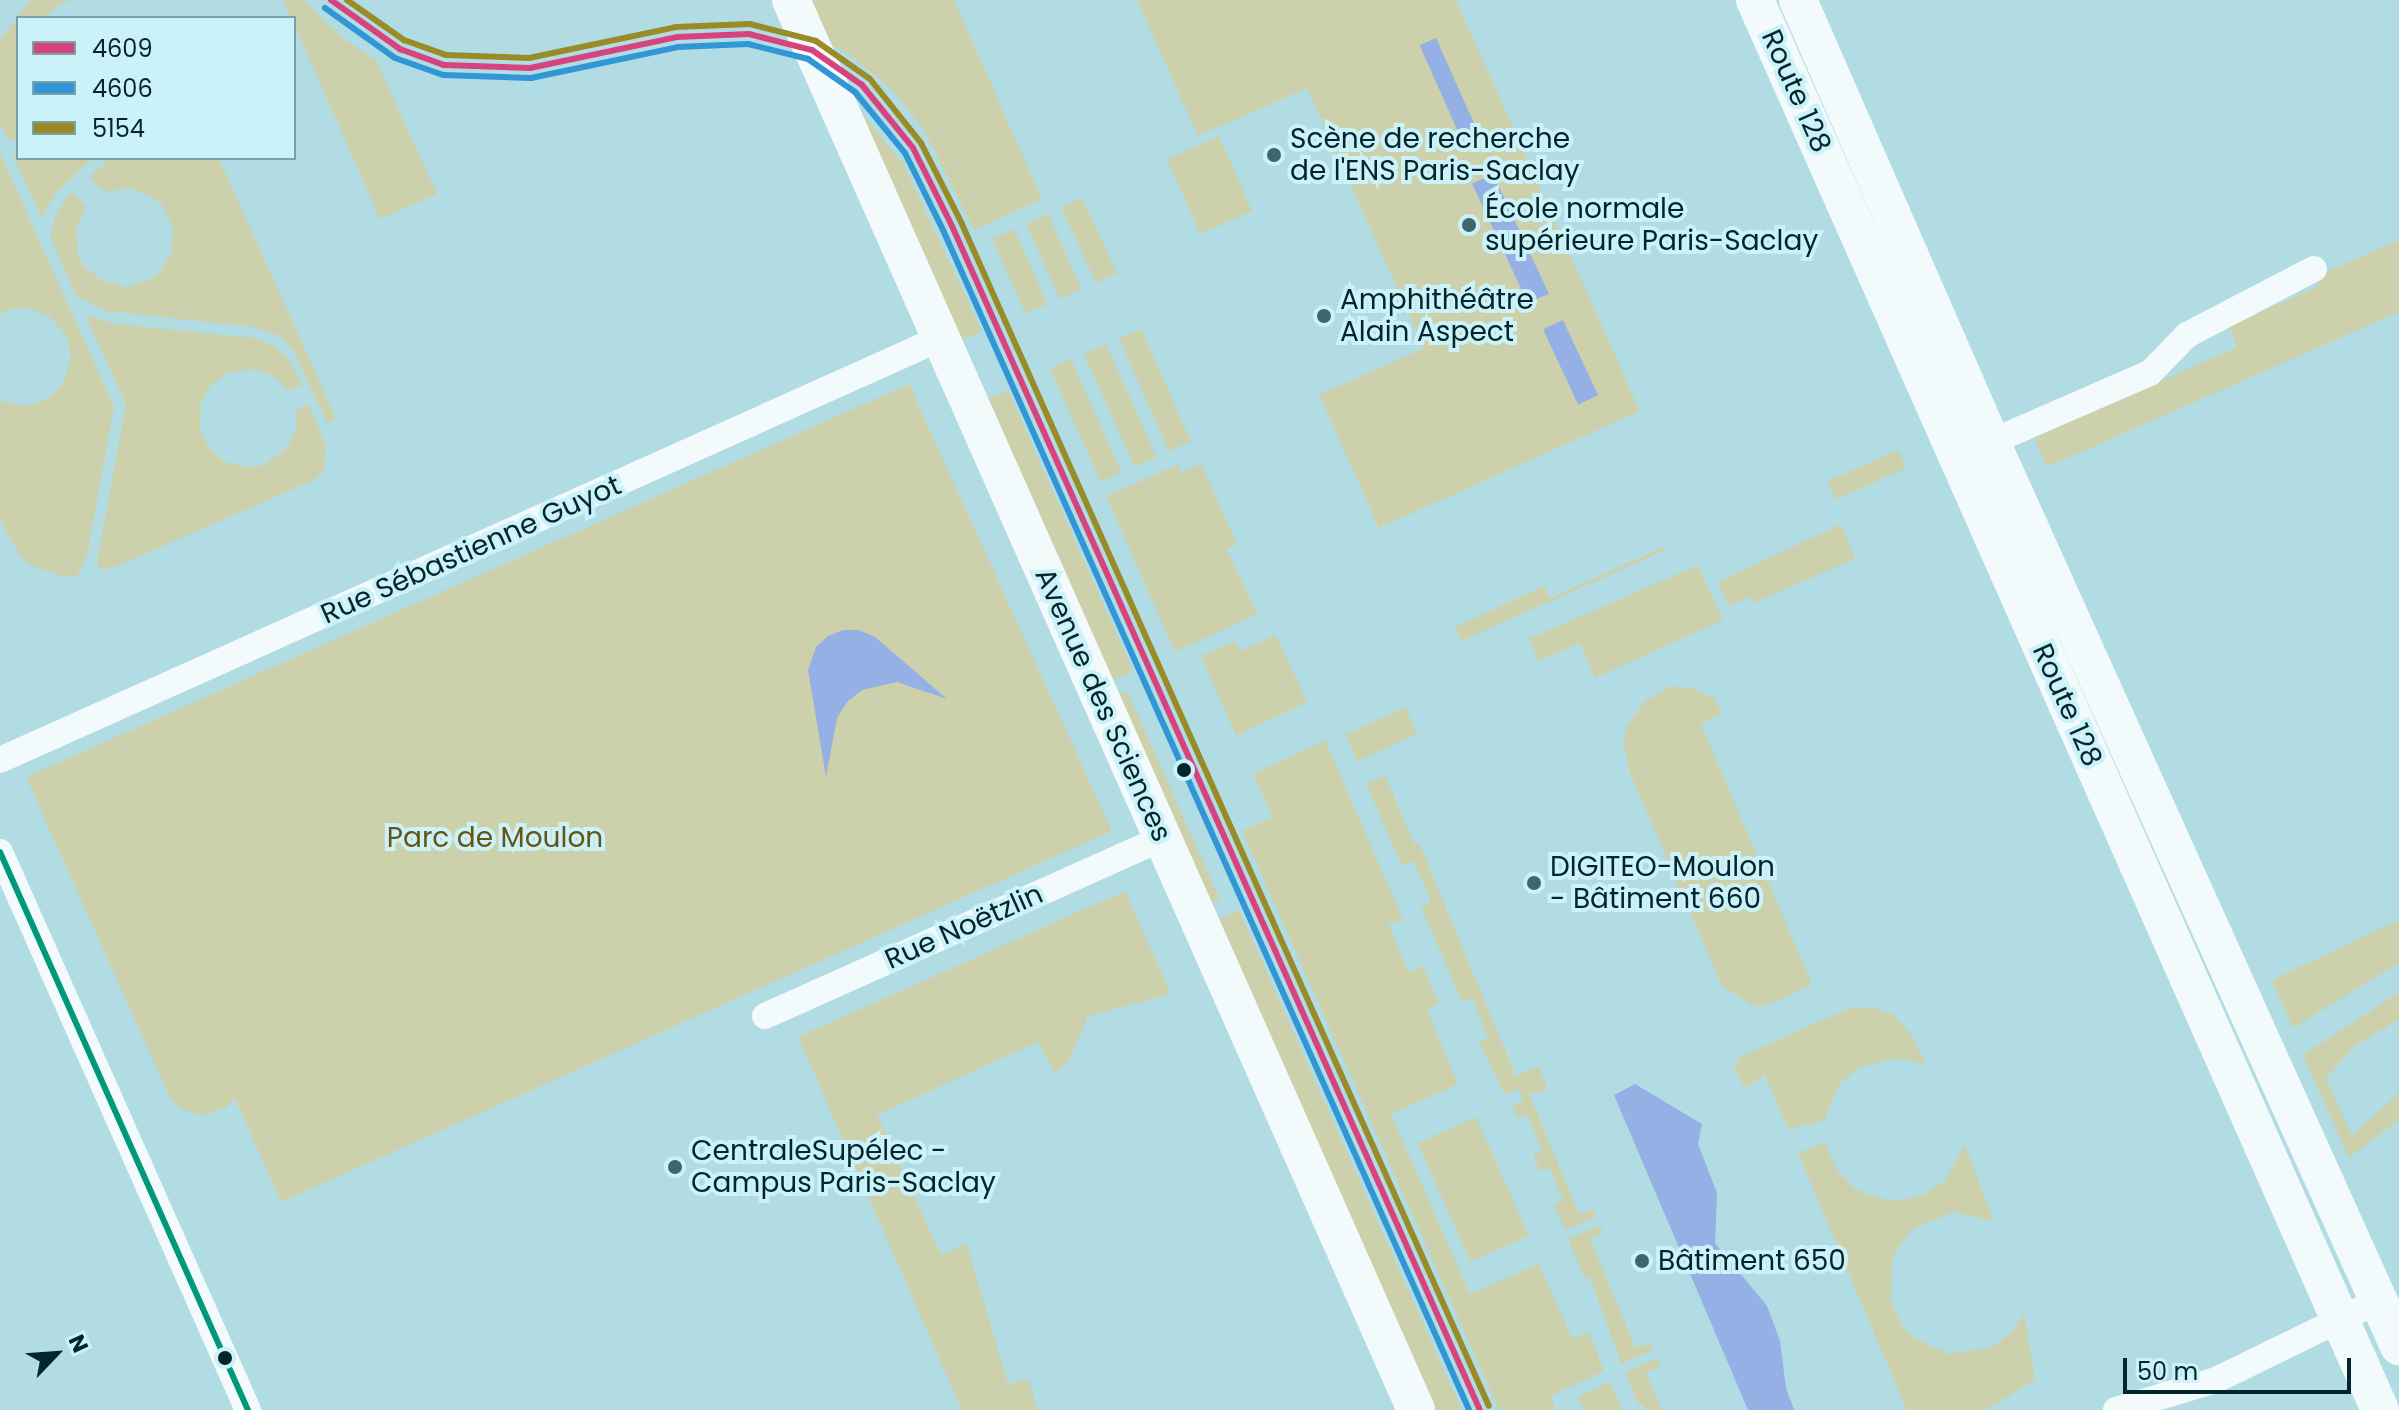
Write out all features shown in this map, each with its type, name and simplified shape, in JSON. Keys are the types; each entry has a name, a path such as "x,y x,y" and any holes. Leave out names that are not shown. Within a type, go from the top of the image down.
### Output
{"main road":[{"name":"Avenue des Sciences","path":"791,0 1416,1410"},
{"name":"Route 128","path":"1755,0 2380,1410"},
{"name":"Route 128","path":"1798,0 1991,442 2399,1346"}],"street":[{"path":"1991,442 2150,373 2187,335 2314,269"},
{"name":"Rue Sébastienne Guyot","path":"0,760 941,338"},
{"name":"Rue Noëtzlin","path":"765,1016 1163,838"},
{"path":"0,852 248,1410"},
{"path":"2116,1410 2216,1380 2378,1301"}],"green space":[{"path":"31,0 72,0 60,4 46,16 19,16"},
{"path":"283,0 303,0 340,36 376,60 437,194 380,219 296,29 296,16 290,16"},
{"path":"817,0 954,0 1042,199 974,230 924,130 892,90 856,60 814,34 801,4"},
{"path":"1137,0 1456,0 1640,411 1379,528 1319,395 1424,348 1307,88 1198,136"},
{"path":"16,19 16,141 6,137 0,124 0,40"},
{"path":"855,105 903,163 982,331 957,342"},
{"path":"1219,136 1252,211 1200,234 1167,159"},
{"path":"0,153 114,407 87,556 77,576 66,577 32,566 19,555 0,520 0,401 30,406 50,397 64,382 71,356 67,337 49,316 23,307 0,313"},
{"path":"16,154 16,160 91,160 56,193 42,218 14,158"},
{"path":"108,160 220,160 336,418 327,423 292,348 280,336 252,327 107,311 76,296 50,236 57,212 72,191 86,206 76,229 78,253 83,265 102,281 126,287 149,280 159,273 172,252 173,227 162,205 153,197 130,188 106,192 89,178"},
{"path":"1082,198 1117,273 1096,283 1061,208"},
{"path":"1048,214 1081,289 1059,299 1026,224"},
{"path":"1014,229 1047,304 1025,314 992,239"},
{"path":"2399,240 2399,312 2047,467 2034,438 2237,347 2229,326 2319,286 2315,277"},
{"path":"85,315 117,324 257,338 275,347 287,356 302,385 289,391 275,377 256,369 227,373 211,385 201,402 200,432 210,449 225,462 244,467 264,465 288,447 296,429 297,409 308,404 326,445 324,471 316,479 113,568 100,570 97,562 126,404"},
{"path":"1141,329 1191,441 1169,451 1119,339"},
{"path":"1106,344 1156,457 1135,467 1084,354"},
{"path":"1071,359 1121,472 1100,482 1050,368"},
{"name":"Parc de Moulon","path":"909,384 1112,831 281,1202 235,1098 227,1107 202,1116 180,1108 170,1098 26,777"},
{"path":"1008,390 1133,671 1108,683 982,401"},
{"path":"1898,450 1906,468 1836,500 1828,481"},
{"path":"1201,463 1237,545 1227,549 1257,614 1175,652 1106,496 1177,465 1181,473"},
{"path":"1841,524 1855,559 1753,603 1750,597 1729,606 1718,582"},
{"path":"1664,547 1666,550 1461,641 1455,627 1544,586 1550,598"},
{"path":"1698,565 1723,620 1595,678 1580,643 1539,661 1529,639"},
{"path":"1276,635 1307,702 1236,736 1201,656 1235,641 1240,651"},
{"path":"1671,686 1695,689 1713,698 1722,714 1701,724 1812,984 1769,1005 1753,1006 1722,986 1630,773 1623,739 1627,726 1644,702"},
{"path":"1127,691 1220,899 1207,905 1114,697"},
{"path":"1405,707 1417,733 1357,761 1345,735"},
{"path":"1325,740 1403,919 1388,925 1409,972 1423,966 1439,1003 1427,1010 1458,1084 1391,1114 1470,1294 1539,1264 1572,1338 1589,1332 1604,1371 1551,1396 1556,1410 1499,1410 1242,831 1273,817 1253,774"},
{"path":"1385,775 1414,844 1419,843 1516,1076 1539,1067 1548,1090 1529,1094 1579,1214 1593,1209 1596,1217 1565,1230 1554,1204 1563,1200 1549,1168 1540,1171 1533,1154 1542,1150 1527,1115 1518,1118 1512,1106 1523,1101 1519,1089 1504,1094 1479,1042 1488,1037 1472,998 1462,1002 1421,907 1431,902 1414,861 1402,866 1366,784"},
{"path":"1125,891 1171,994 1088,1016 1068,1063 1055,1073 1038,1042 877,1115 941,1255 967,1244 1008,1384 1029,1379 1037,1410 962,1410 798,1037"},
{"path":"1239,910 1461,1410 1432,1410 1214,921"},
{"path":"2399,920 2399,963 2293,1028 2272,980"},
{"path":"2399,992 2399,1120 2349,1158 2303,1055"},
{"path":"1870,1007 1892,1014 1910,1033 1927,1065 1899,1058 1860,1067 1840,1083 1824,1121 1788,1129 1765,1075 1745,1088 1735,1070 1738,1058 1847,1009"},
{"path":"1476,1117 1529,1236 1470,1262 1418,1143"},
{"path":"1825,1143 1837,1170 1855,1188 1867,1195 1894,1201 1921,1196 1944,1182 1965,1145 1994,1221 1954,1212 1916,1227 1897,1248 1892,1262 1891,1302 1903,1327 1913,1337 1949,1354 1990,1348 2013,1331 2024,1313 2035,1380 1986,1410 1909,1410 1905,1406 1798,1153"},
{"path":"1600,1225 1603,1233 1590,1239 1636,1348 1650,1343 1653,1350 1621,1364 1590,1277 1585,1279 1568,1239"},
{"path":"1657,1358 1660,1366 1646,1373 1662,1410 1645,1410 1643,1404 1638,1405 1625,1372"},
{"path":"1610,1382 1622,1410 1584,1410 1578,1397"}],"water":[{"path":"1436,38 1476,128 1459,135 1420,45"},
{"path":"1493,174 1549,294 1528,303 1472,184"},
{"path":"1563,320 1598,395 1578,405 1543,329"},
{"path":"843,630 859,630 875,637 947,699 897,682 862,690 847,702 837,718 826,777 808,670 816,647 828,636"},
{"path":"1635,1084 1702,1124 1698,1144 1717,1193 1715,1243 1767,1306 1780,1341 1786,1388 1794,1410 1748,1410 1614,1095"}],"pier":[{"path":"2399,1019 2399,1093 2352,1136 2326,1078 2354,1047"}],"transit line":[{"name":"4609","path":"331,0 400,49 444,65 530,68 677,37 749,34 812,50 862,85 913,148 952,226 1480,1410"},
{"name":"5154","path":"347,0 404,40 446,55 529,58 676,27 750,24 816,41 870,79 921,143 961,222 1489,1406"},
{"name":"4606","path":"325,8 395,58 443,75 531,78 678,47 748,44 808,59 855,92 905,153 943,230 1469,1410"},
{"path":"0,852 248,1410"}],"place":[{"name":"Scène de recherche de l'ENS Paris-Saclay","path":"1274,155"},
{"name":"École normale supérieure Paris-Saclay","path":"1469,225"},
{"name":"Amphithéâtre Alain Aspect","path":"1324,316"},
{"name":"DIGITEO-Moulon - Bâtiment 660","path":"1534,883"},
{"name":"CentraleSupélec - Campus Paris-Saclay","path":"675,1167"},
{"name":"Bâtiment 650","path":"1642,1261"}]}
